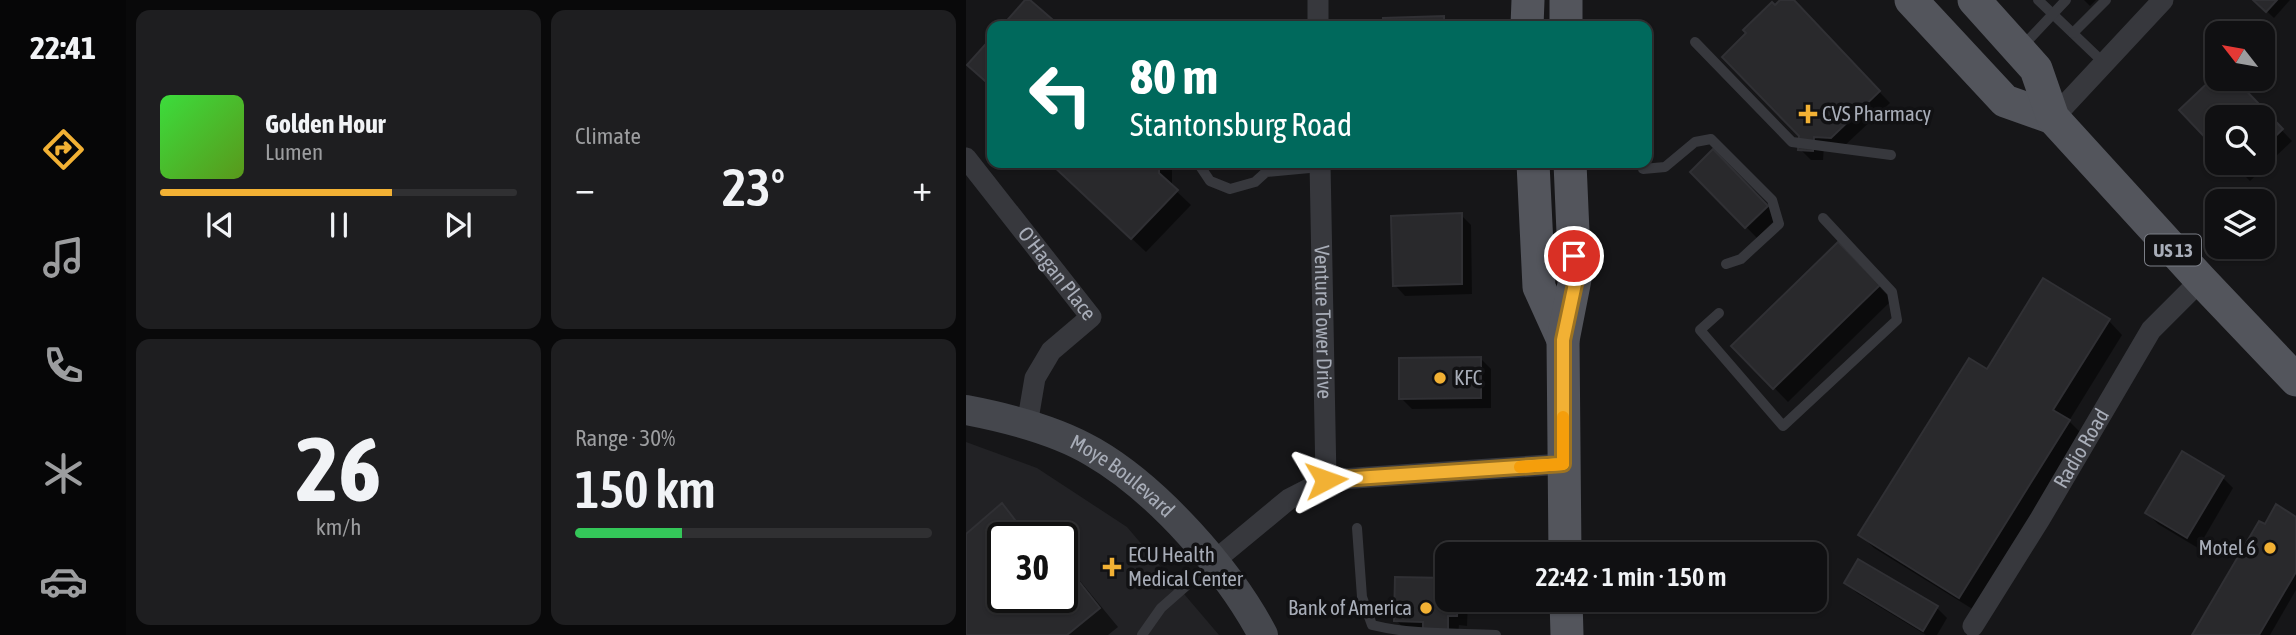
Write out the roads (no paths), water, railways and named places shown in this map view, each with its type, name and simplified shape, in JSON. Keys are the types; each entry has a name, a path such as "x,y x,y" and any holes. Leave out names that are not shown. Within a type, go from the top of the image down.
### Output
{"main road":[{"path":"1527,21 1528,0"},
{"path":"1566,0 1566,21"},
{"name":"US 13","path":"1911,0 2006,101 2053,118"},
{"name":"US 13","path":"1974,0 2036,69 2053,118 2296,380"},
{"path":"1533,168 1539,287 1563,340"},
{"path":"1565,542 1563,340 1576,279 1570,168"},
{"path":"1566,612 1567,635"}],"street":[{"path":"1318,0 1318,21"},
{"path":"2053,118 2163,0"},
{"name":"O'Hagan Place","path":"966,158 1091,317 1051,351 1035,378 1027,425"},
{"name":"Venture Tower Drive","path":"1320,168 1326,480"},
{"name":"Radio Road","path":"1973,626 2040,519 2151,330 2201,280"},
{"name":"Moye Boulevard","path":"966,410 1051,432 1093,451 1135,482 1184,529 1213,562 1247,606 1263,635"},
{"path":"1213,562 1289,499 1326,480 1563,464"}],"lane":[{"path":"2038,0 2104,63"},
{"path":"2020,50 2066,0"},
{"path":"2073,33 2106,0"},
{"path":"1695,42 1792,142 1891,155"},
{"path":"1643,169 1665,167 1695,142 1711,139 1772,200 1779,224 1741,259 1726,264"},
{"path":"1201,168 1210,181 1230,189 1255,182 1266,172 1297,168"},
{"path":"1719,313 1700,331 1783,426 1897,320 1892,292 1824,218"},
{"path":"1357,528 1362,597 1372,625 1423,634 1448,632 1496,635"},
{"path":"1142,635 1161,608 1213,562"}],"place":[{"name":"CVS Pharmacy","path":"1808,114"},
{"name":"KFC","path":"1440,378"},
{"name":"Motel 6","path":"2270,548"},
{"name":"ECU Health Medical Center","path":"1112,567"},
{"name":"Bank of America","path":"1426,608"}]}
